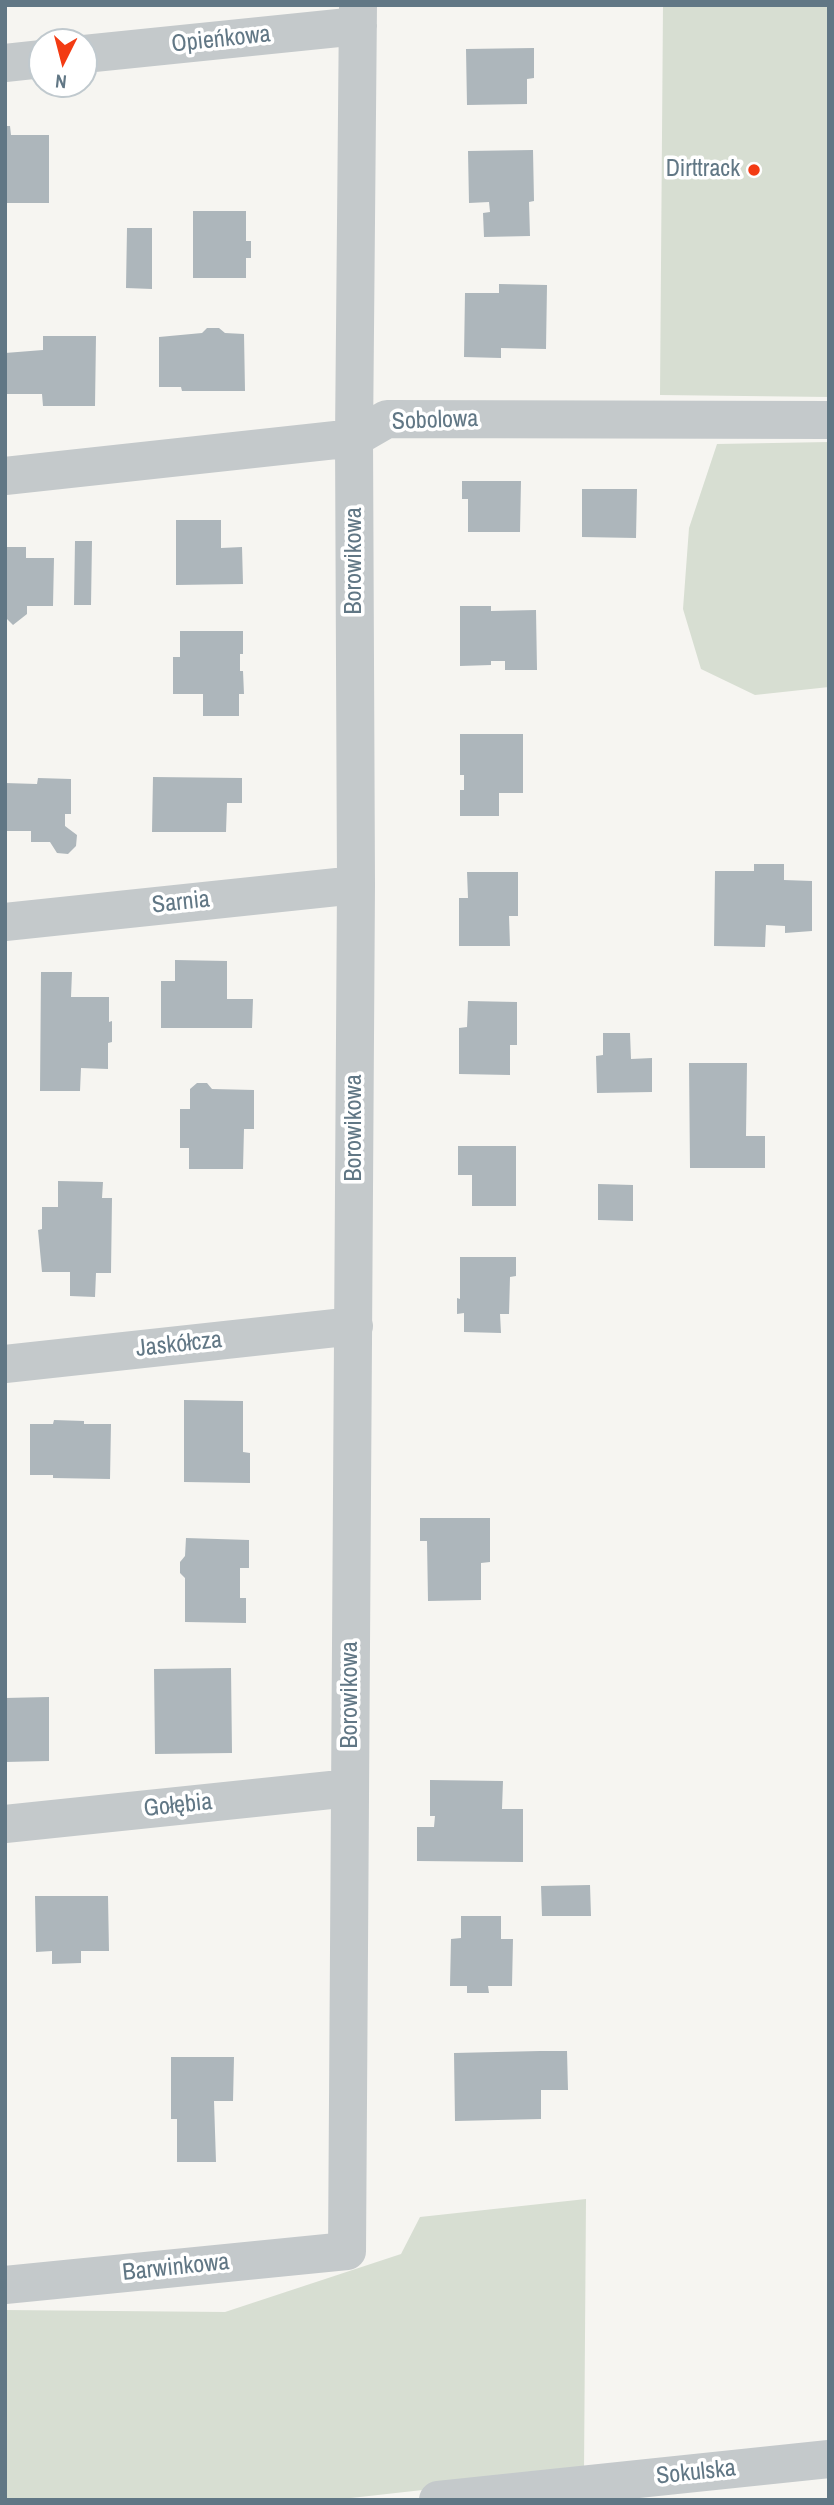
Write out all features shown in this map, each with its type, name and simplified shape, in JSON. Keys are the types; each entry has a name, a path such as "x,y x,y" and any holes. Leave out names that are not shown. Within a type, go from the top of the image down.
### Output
{"street":[{"name":"Opieńkowa","path":"98,52 358,16"},
{"name":"Borowikowa","path":"347,2251 354,1326 354,438 358,16"},
{"path":"5,62 28,60"},
{"name":"Sobolowa","path":"5,476 354,438 387,419 829,420"},
{"name":"Sarnia","path":"5,922 356,884"},
{"name":"Jaskółcza","path":"5,1364 354,1326"},
{"name":"Gołębia","path":"5,1824 350,1788"},
{"name":"Barwinkowa","path":"5,2285 347,2251"},
{"name":"Sokulska","path":"438,2500 829,2459"}],"shaded area":[{"path":"663,5 829,5 829,397 660,395"},
{"path":"829,442 829,687 755,695 701,669 683,609 689,528 717,444"},
{"path":"586,2199 584,2472 333,2500 5,2500 5,2310 225,2312 401,2254 420,2217"}],"building":[{"path":"534,48 534,78 527,79 527,104 467,105 466,49"},
{"path":"5,126 10,126 11,135 49,135 49,203 5,203"},
{"path":"533,150 534,201 529,202 530,236 484,237 483,213 490,212 489,202 469,203 468,151"},
{"path":"193,211 246,211 246,241 251,241 251,258 246,258 246,278 193,278"},
{"path":"127,228 152,228 152,289 126,288"},
{"path":"499,284 547,285 546,349 501,348 501,358 464,357 465,293 499,293"},
{"path":"207,328 244,334 245,391 182,391 181,387 159,387 159,337 202,333"},
{"path":"43,336 96,336 95,406 43,406 42,394 5,394 5,353 43,350"},
{"path":"462,481 521,481 520,532 468,532 468,499 462,499"},
{"path":"582,489 637,489 636,538 582,537"},
{"path":"176,520 221,520 221,548 242,547 243,584 176,585"},
{"path":"75,541 92,541 91,605 74,605"},
{"path":"5,547 26,547 26,558 54,558 53,606 27,606 27,614 13,625 5,617"},
{"path":"460,606 491,606 491,611 536,610 537,670 505,670 505,661 491,661 491,665 460,666"},
{"path":"180,631 243,631 240,671 243,671 244,694 239,694 239,716 203,716 203,694 173,694 173,657 180,657"},
{"path":"460,734 523,734 523,793 499,793 499,816 460,816 460,790 464,790 464,775 460,775"},
{"path":"153,777 242,778 242,803 227,803 226,832 152,832"},
{"path":"38,778 71,779 71,814 65,814 65,826 77,835 76,846 68,854 57,853 50,842 31,842 31,831 5,831 5,783 37,784"},
{"path":"754,864 784,864 784,880 812,881 812,931 785,933 785,926 766,925 765,947 714,946 715,871 754,871"},
{"path":"467,872 518,872 518,916 509,916 510,946 459,946 459,898 468,898"},
{"path":"175,960 227,961 227,999 253,999 252,1028 161,1028 161,981 175,981"},
{"path":"41,972 72,972 71,997 109,997 112,1042 108,1043 108,1069 81,1068 80,1091 40,1091"},
{"path":"468,1001 517,1002 517,1045 510,1045 510,1075 459,1074 459,1028 467,1027"},
{"path":"603,1033 630,1033 631,1059 652,1058 652,1092 597,1093 596,1056 603,1055"},
{"path":"689,1063 747,1063 746,1136 765,1136 765,1168 690,1168"},
{"path":"197,1083 207,1083 212,1089 254,1090 254,1129 244,1129 243,1169 189,1169 189,1148 180,1148 180,1109 190,1109 190,1089"},
{"path":"458,1146 516,1146 516,1206 472,1206 472,1175 458,1175"},
{"path":"58,1181 103,1182 102,1198 112,1198 111,1273 96,1273 95,1297 70,1296 70,1272 42,1272 38,1230 42,1229 42,1207 58,1207"},
{"path":"598,1184 633,1185 633,1221 598,1220"},
{"path":"460,1257 516,1257 516,1276 510,1277 509,1314 500,1314 501,1333 464,1332 464,1313 457,1314 457,1298 460,1299"},
{"path":"184,1400 243,1401 243,1452 250,1453 250,1483 184,1482"},
{"path":"54,1420 111,1424 110,1479 30,1475 30,1424 53,1424"},
{"path":"420,1518 490,1518 490,1562 481,1563 481,1600 428,1601 427,1541 420,1541"},
{"path":"186,1538 249,1540 249,1568 240,1568 240,1598 246,1598 246,1623 185,1622 185,1578 180,1573 180,1562 185,1556"},
{"path":"231,1668 232,1753 155,1754 154,1669"},
{"path":"49,1697 49,1761 5,1762 5,1698"},
{"path":"430,1780 503,1781 502,1809 523,1809 523,1862 417,1861 417,1827 434,1827 435,1816 430,1816"},
{"path":"590,1885 591,1916 542,1916 541,1886"},
{"path":"35,1896 108,1896 109,1951 81,1951 81,1963 52,1964 52,1951 36,1952"},
{"path":"461,1916 501,1916 501,1939 513,1939 512,1986 488,1986 489,1993 467,1993 467,1986 450,1986 451,1939 461,1938"},
{"path":"567,2051 568,2090 541,2090 541,2119 455,2121 454,2053"},
{"path":"171,2057 234,2057 233,2101 214,2101 216,2162 177,2162 177,2119 171,2119"}],"place":[{"name":"Dirttrack","path":"754,170"}]}
